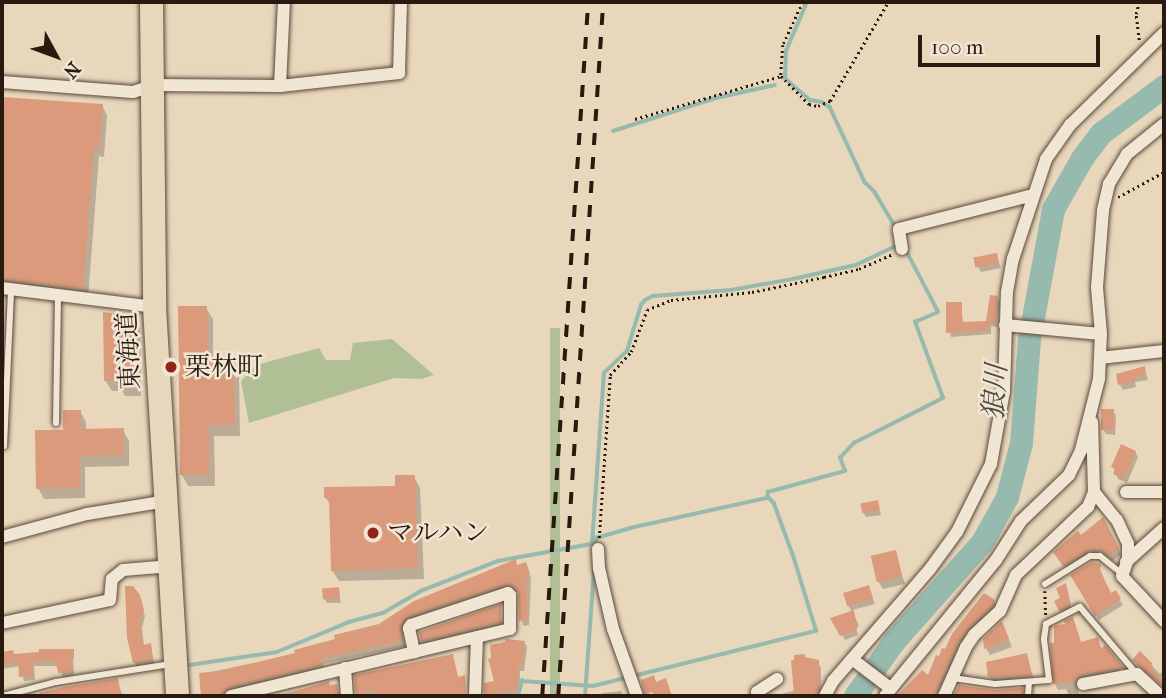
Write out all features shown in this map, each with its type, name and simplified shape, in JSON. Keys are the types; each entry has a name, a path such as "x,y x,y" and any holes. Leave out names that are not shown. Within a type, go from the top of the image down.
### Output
{"highway":[{"name":"東海道","path":"151,2 154,85 154,307 177,696"}],"street":[{"path":"280,86 284,2"},
{"path":"2,82 133,92 154,85 280,86 399,73 401,2"},
{"path":"825,696 930,569 957,532 990,464 1004,391 1005,325 1013,259 1033,195 1055,142 1164,33"},
{"path":"853,660 888,690 996,560 1021,521 1069,475 1081,450 1091,416 1100,358 1097,286 1109,184 1127,155 1164,124"},
{"path":"902,249 899,229 1033,195"},
{"path":"6,289 154,307"},
{"path":"1005,325 1101,334"},
{"path":"1100,358 1164,351"},
{"path":"944,696 974,635 1000,611 1016,575 1072,525 1088,507 1094,492 1095,439 1091,416"},
{"path":"1094,492 1123,531 1128,544 1124,568 1163,616"},
{"path":"1126,492 1164,492"},
{"path":"2,537 87,514 166,501"},
{"path":"1124,568 1164,528"},
{"path":"598,549 599,568 614,629 637,696"},
{"path":"2,623 110,600 112,579 123,570 171,566"},
{"path":"232,696 510,629 508,593 411,625 409,628 414,652"},
{"path":"475,696 477,637"},
{"path":"345,668 347,696"},
{"path":"1083,684 1137,674 1161,696"},
{"path":"758,696 757,692 777,679"}],"lane":[{"path":"4,446 6,289"},
{"path":"56,423 58,296"},
{"path":"1045,584 1090,556 1100,556 1124,568"},
{"path":"953,678 995,684 1049,680 1044,639 1046,624 1080,607 1137,674"},
{"path":"3,696 56,682 176,663"},
{"path":"1028,696 1029,683"}],"path":[{"path":"803,2 783,45 781,76 809,104 825,104 888,2"},
{"path":"1139,2 1136,14 1142,53"},
{"path":"635,119 781,76"},
{"path":"1105,202 1129,193 1164,172"},
{"path":"598,549 610,375 631,352 647,310 671,300 752,292 824,277 859,268 902,249"},
{"path":"1045,584 1046,624"}],"green space":[{"path":"550,328 560,328 560,696 550,696"},
{"path":"392,339 434,375 421,379 394,378 249,423 241,381 256,365 319,348 326,360 350,360 353,343"}],"building":[{"path":"2,97 103,104 99,148 94,147 83,289 2,279"},
{"path":"997,253 999,263 975,267 973,258"},
{"path":"990,295 998,296 995,324 989,323 989,330 946,333 946,302 962,302 962,322 986,321"},
{"path":"178,306 207,306 208,358 234,358 235,425 209,425 209,475 180,475"},
{"path":"103,312 135,316 136,386 117,386 117,381 104,381"},
{"path":"1145,366 1146,375 1134,377 1135,382 1118,385 1116,374"},
{"path":"1101,409 1114,409 1114,430 1101,430"},
{"path":"63,410 81,410 81,429 124,428 124,455 79,456 80,488 36,489 35,430 63,430"},
{"path":"1121,444 1136,451 1124,479 1113,474 1115,469 1111,467"},
{"name":"マルハン","path":"395,475 415,475 418,568 331,571 329,498 324,498 324,487 395,486"},
{"path":"878,500 880,510 862,513 860,503"},
{"path":"1103,517 1119,548 1110,556 1101,550 1088,551 1063,566 1053,552 1078,531 1081,535"},
{"path":"896,550 902,576 877,582 871,556"},
{"path":"516,559 517,565 526,562 530,574 527,575 527,620 519,621 518,592 514,586 505,585 407,617 401,626 403,641 321,659 323,665 229,687 222,696 201,696 199,673 221,671 295,653 294,650 335,639 334,635 379,624 414,601"},
{"path":"1092,562 1101,564 1100,571 1111,593 1116,590 1121,599 1095,616 1070,575"},
{"path":"1066,583 1071,605 1059,611 1054,601 1060,598 1056,588"},
{"path":"869,585 873,598 847,606 843,593"},
{"path":"125,586 133,586 140,595 144,610 140,622 143,645 151,643 153,660 133,663 127,638"},
{"path":"339,587 340,598 323,599 322,588"},
{"path":"984,593 995,600 993,606 968,629 959,642 937,691 932,696 897,696 922,670 928,675 936,655 939,656 942,648 945,649 952,634"},
{"path":"501,604 501,622 421,641 419,632"},
{"path":"854,610 857,630 840,636 830,618"},
{"path":"1073,617 1081,642 1098,637 1101,649 1105,645 1124,668 1081,675 1075,682 1053,684 1050,643 1054,643 1054,626 1065,624 1064,621"},
{"path":"1002,621 1009,639 984,649 983,639"},
{"path":"505,639 525,641 522,667 518,666 518,691 499,691 500,694 484,696 484,683 494,681 488,659 491,658 490,645 506,642"},
{"path":"39,649 74,649 74,659 70,659 72,672 58,673 56,662 33,662 34,676 19,677 18,662 2,665 2,652 39,652"},
{"path":"1140,651 1152,663 1153,670 1164,682 1164,687 1132,660"},
{"path":"1027,653 1032,676 988,677 986,662"},
{"path":"453,654 458,677 465,675 466,696 377,696 375,690 356,694 354,675"},
{"path":"805,654 805,657 819,660 819,689 817,694 794,696 791,660 794,660 794,655"},
{"path":"654,675 656,682 666,678 672,696 654,696 652,692 645,695 641,680"},
{"path":"118,678 121,696 40,696 39,693 64,687"},
{"path":"329,681 330,685 337,684 338,696 294,696 293,692"},
{"path":"959,685 994,690 1023,688 1022,696 953,696"}],"waterway":[{"path":"785,79 786,51 807,2"},
{"path":"786,79 810,100 830,107 865,182 875,192 896,228"},
{"path":"613,131 716,98 775,85"},
{"name":"狼川","path":"855,696 894,641 982,542 1007,497 1021,443 1029,339 1053,209 1082,158 1101,133 1164,86"},
{"path":"190,665 277,652 349,622 383,613 421,591 498,561 592,544 604,373 627,351 641,305 645,300 653,296 731,290 793,279 856,265 898,245"},
{"path":"596,548 596,538 767,498 768,492 845,471 840,458 854,443 943,398 915,322 938,312 905,249"},
{"path":"518,696 522,681 593,686 816,631 794,559 774,504 768,497"},
{"path":"585,696 594,570"}],"railway":[{"path":"542,696 588,2"},
{"path":"558,696 603,2"}],"place":[{"name":"栗林町","path":"171,367"},
{"name":"マルハン","path":"373,533"}]}
